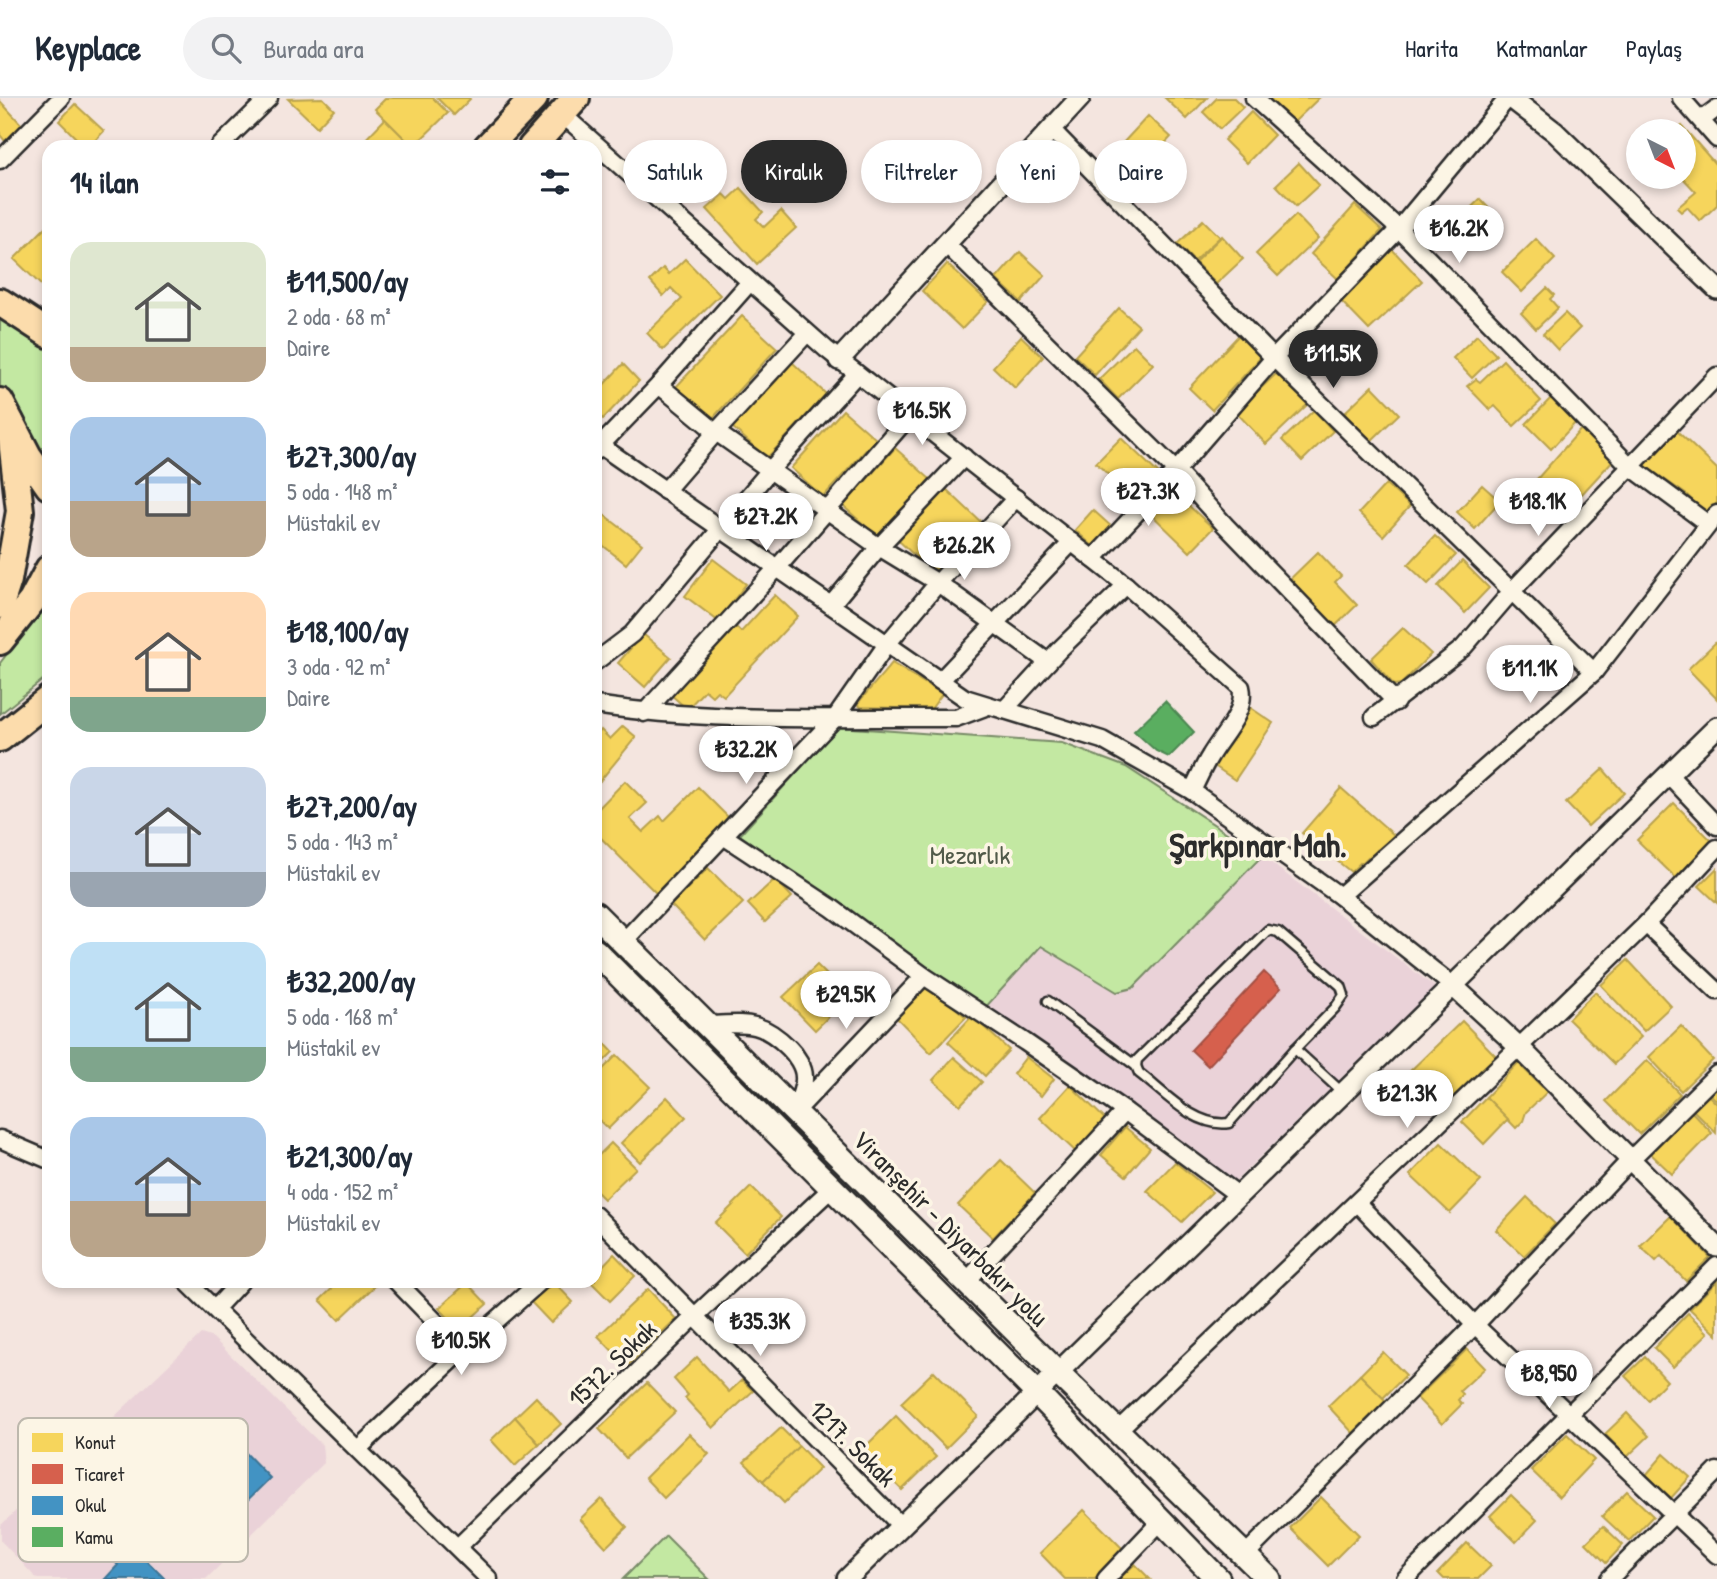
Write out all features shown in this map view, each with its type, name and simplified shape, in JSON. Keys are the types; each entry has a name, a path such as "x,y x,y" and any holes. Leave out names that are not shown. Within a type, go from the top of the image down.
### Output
{"highway":[{"path":"493,140 534,98"},
{"path":"538,140 569,106"},
{"path":"0,302 42,329"},
{"path":"5,412 28,456 42,476"},
{"path":"0,604 8,580 20,510 5,412"},
{"path":"0,641 32,601 42,582"},
{"path":"0,738 42,705"}],"main road":[{"name":"Viranşehir - Diyarbakır yolu","path":"602,921 1269,1579"},
{"path":"602,958 1036,1392 1218,1579"}],"street":[{"path":"0,160 61,98"},
{"path":"226,140 270,98"},
{"path":"839,360 1080,98"},
{"path":"1254,98 1399,229 1631,467 1713,519 1594,672 1340,896"},
{"path":"1093,559 1176,471 1274,358 1399,229 1510,98 1555,132 1715,284"},
{"path":"1681,98 1717,139"},
{"path":"569,106 750,282 807,333 1126,585 1241,687 1244,696 1239,711 1210,756 1192,791"},
{"path":"1701,121 1717,108"},
{"path":"1051,129 1274,358 1594,672"},
{"path":"946,244 1176,471 1396,702"},
{"path":"602,445 750,282"},
{"path":"665,491 807,333"},
{"path":"602,658 632,634 771,470 857,374"},
{"path":"1374,717 1463,648 1512,591 1717,376"},
{"path":"659,385 716,432 879,547 938,583 1048,662"},
{"path":"644,713 777,568 910,415"},
{"path":"602,452 665,491 965,698 1102,740 1192,791 1340,896 1453,986 1519,1047 1717,1247"},
{"path":"831,606 879,547 964,457"},
{"path":"623,942 836,717 887,644 938,583 1016,498"},
{"path":"940,681 1072,542"},
{"path":"602,706 644,713 956,718 996,708 1048,662 1126,585"},
{"path":"847,1579 1717,727"},
{"path":"1668,774 1717,826"},
{"path":"724,836 832,908 924,976 1125,1111 1238,1195"},
{"path":"1117,1431 1646,924 1717,848"},
{"path":"1646,924 1717,991"},
{"path":"795,1112 924,976"},
{"path":"707,1025 746,1024 765,1028 796,1056 804,1077 795,1112"},
{"path":"1245,1555 1475,1325 1630,1160 1717,1074"},
{"path":"966,1282 1125,1111"},
{"path":"0,1139 42,1157"},
{"name":"1572. Sokak","path":"458,1547 694,1317 832,1188"},
{"path":"1357,1203 1475,1325 1717,1555"},
{"name":"1217. Sokak","path":"602,1228 900,1525"},
{"path":"1405,1579 1717,1266"},
{"path":"194,1288 489,1579"},
{"path":"216,1308 235,1288"},
{"path":"404,1288 463,1350"},
{"path":"358,1449 533,1288"},
{"path":"1609,1579 1676,1515 1717,1471"},
{"path":"1106,1579 1162,1520"}],"lane":[{"path":"1048,1002 1136,1066 1139,1073 1195,1117 1219,1125 1229,1123 1335,1008 1344,995 1341,986 1278,932 1268,930 1142,1052 1136,1066"},
{"path":"1295,1049 1343,1093"}],"shaded area":[{"path":"1262,856 1435,987 1234,1182 984,1009 1041,946 1117,992 1133,988"},
{"path":"201,1334 213,1338 322,1445 324,1463 248,1538 248,1418 113,1418"},
{"path":"18,1509 18,1559 1,1541 1,1525"},
{"path":"21,1562 223,1562 206,1579 37,1579"}],"green space":[{"path":"0,315 42,342 42,455 0,386"},
{"path":"42,609 42,681 0,714 0,663"},
{"name":"Mezarlık","path":"838,727 1062,743 1126,767 1262,856 1133,988 1117,992 1041,946 984,1009 740,835"},
{"path":"666,1536 709,1579 623,1579"}],"building: Konut":[{"path":"323,98 334,109 317,127 288,99"},
{"path":"386,98 433,98 448,113 420,140 406,140 375,109"},
{"path":"437,98 469,98 470,99 454,115"},
{"path":"1165,98 1207,98 1187,119"},
{"path":"1217,98 1234,98 1243,107 1220,129 1203,112"},
{"path":"1319,98 1291,125 1268,100"},
{"path":"0,101 22,125 5,141 0,135"},
{"path":"75,104 104,131 96,140 78,140 59,121"},
{"path":"1251,112 1274,135 1247,163 1224,140"},
{"path":"1148,116 1171,137 1168,140 1126,140"},
{"path":"385,119 406,140 365,140"},
{"path":"1696,142 1717,166 1717,205 1700,221 1687,207 1681,212 1677,208 1696,192 1693,189 1696,189"},
{"path":"1299,163 1319,185 1296,206 1276,185"},
{"path":"741,188 741,203 755,203 763,212 756,219 764,227 781,211 796,228 757,264 707,209 714,203 727,203 727,197 729,199"},
{"path":"1480,199 1498,218 1471,244 1453,225"},
{"path":"1355,205 1382,230 1338,279 1311,254"},
{"path":"1296,215 1318,238 1278,276 1256,254"},
{"path":"1203,220 1220,237 1194,261 1177,244"},
{"path":"42,231 42,286 14,259"},
{"path":"1222,236 1243,259 1216,284 1195,262"},
{"path":"1536,239 1555,259 1522,292 1502,272"},
{"path":"1390,247 1422,281 1369,330 1337,297"},
{"path":"1020,252 1045,275 1021,302 996,279"},
{"path":"685,259 720,295 663,350 647,333 682,299 671,288 663,296 650,281 663,268 669,274"},
{"path":"947,264 988,302 962,329 922,291"},
{"path":"1547,288 1554,295 1550,299 1558,308 1536,329 1521,313"},
{"path":"1119,308 1139,326 1095,375 1075,356"},
{"path":"1565,313 1580,328 1558,350 1543,334"},
{"path":"742,316 777,348 712,419 676,387"},
{"path":"1239,335 1262,356 1212,410 1189,388"},
{"path":"1477,335 1496,355 1472,378 1453,358"},
{"path":"1021,336 1043,357 1015,388 993,367"},
{"path":"1134,345 1153,364 1118,399 1099,379"},
{"path":"1503,360 1541,401 1514,426 1495,406 1490,410 1467,386 1476,379 1480,382"},
{"path":"792,362 826,394 767,458 732,427"},
{"path":"623,364 639,381 603,419 602,386"},
{"path":"1278,372 1308,404 1266,444 1236,412"},
{"path":"1372,386 1399,414 1371,441 1344,413"},
{"path":"1552,397 1577,421 1551,449 1526,424"},
{"path":"843,410 876,439 823,497 791,468"},
{"path":"1314,410 1333,431 1302,461 1282,440"},
{"path":"1582,428 1615,458 1569,508 1537,479"},
{"path":"1677,431 1717,469 1717,503 1706,514 1687,495 1644,465"},
{"path":"1121,438 1161,476 1137,502 1096,463"},
{"path":"895,448 930,479 879,538 843,506"},
{"path":"1386,484 1410,506 1383,536 1359,513"},
{"path":"1482,485 1500,501 1475,529 1457,512"},
{"path":"946,489 982,523 934,574 898,540"},
{"path":"1173,491 1213,528 1190,552 1151,514"},
{"path":"1093,510 1113,528 1095,548 1075,530"},
{"path":"602,513 642,544 626,564 602,545"},
{"path":"1435,536 1456,555 1428,584 1408,565"},
{"path":"1318,552 1341,576 1335,582 1357,605 1330,631 1285,584"},
{"path":"713,559 746,584 718,621 685,596"},
{"path":"1462,561 1489,588 1465,613 1438,586"},
{"path":"775,595 798,616 724,696 717,691 712,696 705,690 687,709 670,694 734,625 741,632"},
{"path":"1403,628 1431,654 1401,684 1394,685 1371,659"},
{"path":"643,634 671,657 645,687 618,663"},
{"path":"1717,641 1717,699 1688,669"},
{"path":"892,663 942,694 931,709 861,707 857,704"},
{"path":"1251,708 1273,723 1235,780 1213,765"},
{"path":"623,726 636,737 602,778 602,731 610,739"},
{"path":"1603,769 1624,793 1588,826 1566,803"},
{"path":"625,781 647,803 630,819 643,832 660,816 664,821 698,787 730,819 656,893 602,839 602,805"},
{"path":"1341,788 1394,835 1379,852 1377,850 1370,859 1368,857 1351,872 1302,833"},
{"path":"1674,803 1712,841 1676,878 1637,840"},
{"path":"708,868 743,903 705,940 671,905"},
{"path":"1717,868 1717,903 1699,886"},
{"path":"775,879 792,897 765,922 748,904"},
{"path":"1628,960 1671,1006 1644,1031 1601,985"},
{"path":"817,965 849,997 815,1030 783,997"},
{"path":"930,986 966,1017 931,1053 895,1016 923,988"},
{"path":"1595,992 1641,1037 1614,1064 1568,1019"},
{"path":"972,1016 1009,1050 985,1076 948,1042"},
{"path":"1462,1021 1497,1057 1443,1109 1408,1073"},
{"path":"1681,1026 1713,1060 1681,1091 1649,1057"},
{"path":"602,1040 613,1052 602,1063"},
{"path":"617,1055 650,1087 608,1129 602,1123 602,1070"},
{"path":"954,1057 982,1082 960,1105 933,1080"},
{"path":"1026,1057 1054,1079 1041,1096 1013,1074"},
{"path":"1647,1060 1680,1094 1639,1134 1606,1101"},
{"path":"1518,1063 1547,1092 1526,1112 1523,1121 1516,1128 1486,1097"},
{"path":"1717,1084 1717,1101 1708,1092"},
{"path":"1070,1085 1106,1120 1077,1153 1040,1118"},
{"path":"1708,1095 1717,1104 1716,1133 1693,1110"},
{"path":"667,1097 686,1117 640,1162 621,1143"},
{"path":"1486,1097 1508,1119 1484,1144 1462,1122"},
{"path":"1691,1111 1712,1133 1672,1174 1650,1153"},
{"path":"1125,1127 1150,1148 1126,1176 1101,1155"},
{"path":"611,1143 636,1168 604,1199 602,1197 602,1152"},
{"path":"1441,1143 1481,1181 1450,1213 1410,1175"},
{"path":"1001,1160 1035,1193 993,1238 958,1205"},
{"path":"1175,1162 1212,1192 1182,1222 1147,1191"},
{"path":"751,1187 781,1217 745,1253 715,1223"},
{"path":"1527,1197 1555,1224 1524,1256 1496,1230"},
{"path":"1671,1216 1710,1257 1686,1281 1661,1256 1656,1261 1640,1246"},
{"path":"614,1254 635,1276 610,1301 597,1288 602,1288 602,1267"},
{"path":"1717,1281 1717,1335 1690,1309"},
{"path":"333,1288 373,1288 339,1320 320,1300"},
{"path":"461,1288 472,1288 487,1304 464,1325 455,1325 439,1308"},
{"path":"546,1288 560,1288 573,1302 551,1323 531,1302"},
{"path":"648,1289 676,1319 627,1366 598,1336"},
{"path":"1688,1313 1708,1333 1673,1367 1654,1348"},
{"path":"1467,1349 1485,1368 1460,1391 1463,1394 1458,1400 1462,1404 1442,1424 1417,1398"},
{"path":"1383,1352 1406,1375 1383,1398 1360,1375"},
{"path":"697,1357 729,1392 742,1380 753,1391 713,1428 685,1398 688,1395 674,1379"},
{"path":"1645,1357 1667,1381 1648,1400 1625,1376"},
{"path":"934,1371 978,1416 946,1448 901,1403"},
{"path":"1360,1375 1386,1401 1353,1433 1328,1406"},
{"path":"647,1383 675,1412 626,1458 599,1429"},
{"path":"536,1397 561,1424 539,1444 515,1417"},
{"path":"1627,1413 1649,1436 1627,1457 1605,1434"},
{"path":"896,1416 936,1457 902,1490 862,1450"},
{"path":"515,1417 539,1444 515,1466 491,1440"},
{"path":"781,1428 799,1446 763,1481 744,1462"},
{"path":"689,1434 709,1454 664,1498 645,1478"},
{"path":"1567,1434 1594,1460 1559,1497 1531,1470"},
{"path":"799,1446 820,1468 784,1503 763,1481"},
{"path":"1664,1454 1690,1477 1671,1498 1646,1475"},
{"path":"1627,1491 1653,1516 1629,1541 1602,1516"},
{"path":"1511,1495 1537,1520 1516,1542 1490,1516"},
{"path":"1321,1497 1359,1535 1328,1566 1290,1528"},
{"path":"601,1499 627,1527 606,1547 580,1519"},
{"path":"1084,1510 1124,1550 1095,1579 1065,1579 1040,1553"},
{"path":"1603,1526 1623,1545 1606,1563 1586,1543"},
{"path":"1467,1543 1491,1566 1478,1579 1444,1579 1438,1573"},
{"path":"1135,1564 1150,1579 1119,1579"}],"building: Ticaret":[{"path":"1264,972 1281,988 1208,1066 1191,1050"}],"building: Okul":[{"path":"248,1455 270,1478 248,1500"},
{"path":"115,1562 148,1562 164,1578 105,1579 118,1565"}],"building: Kamu":[{"path":"1165,701 1194,732 1169,757 1156,751 1134,731"}],"district":[{"name":"Şarkpınar Mah.","path":"1258,845"}]}
